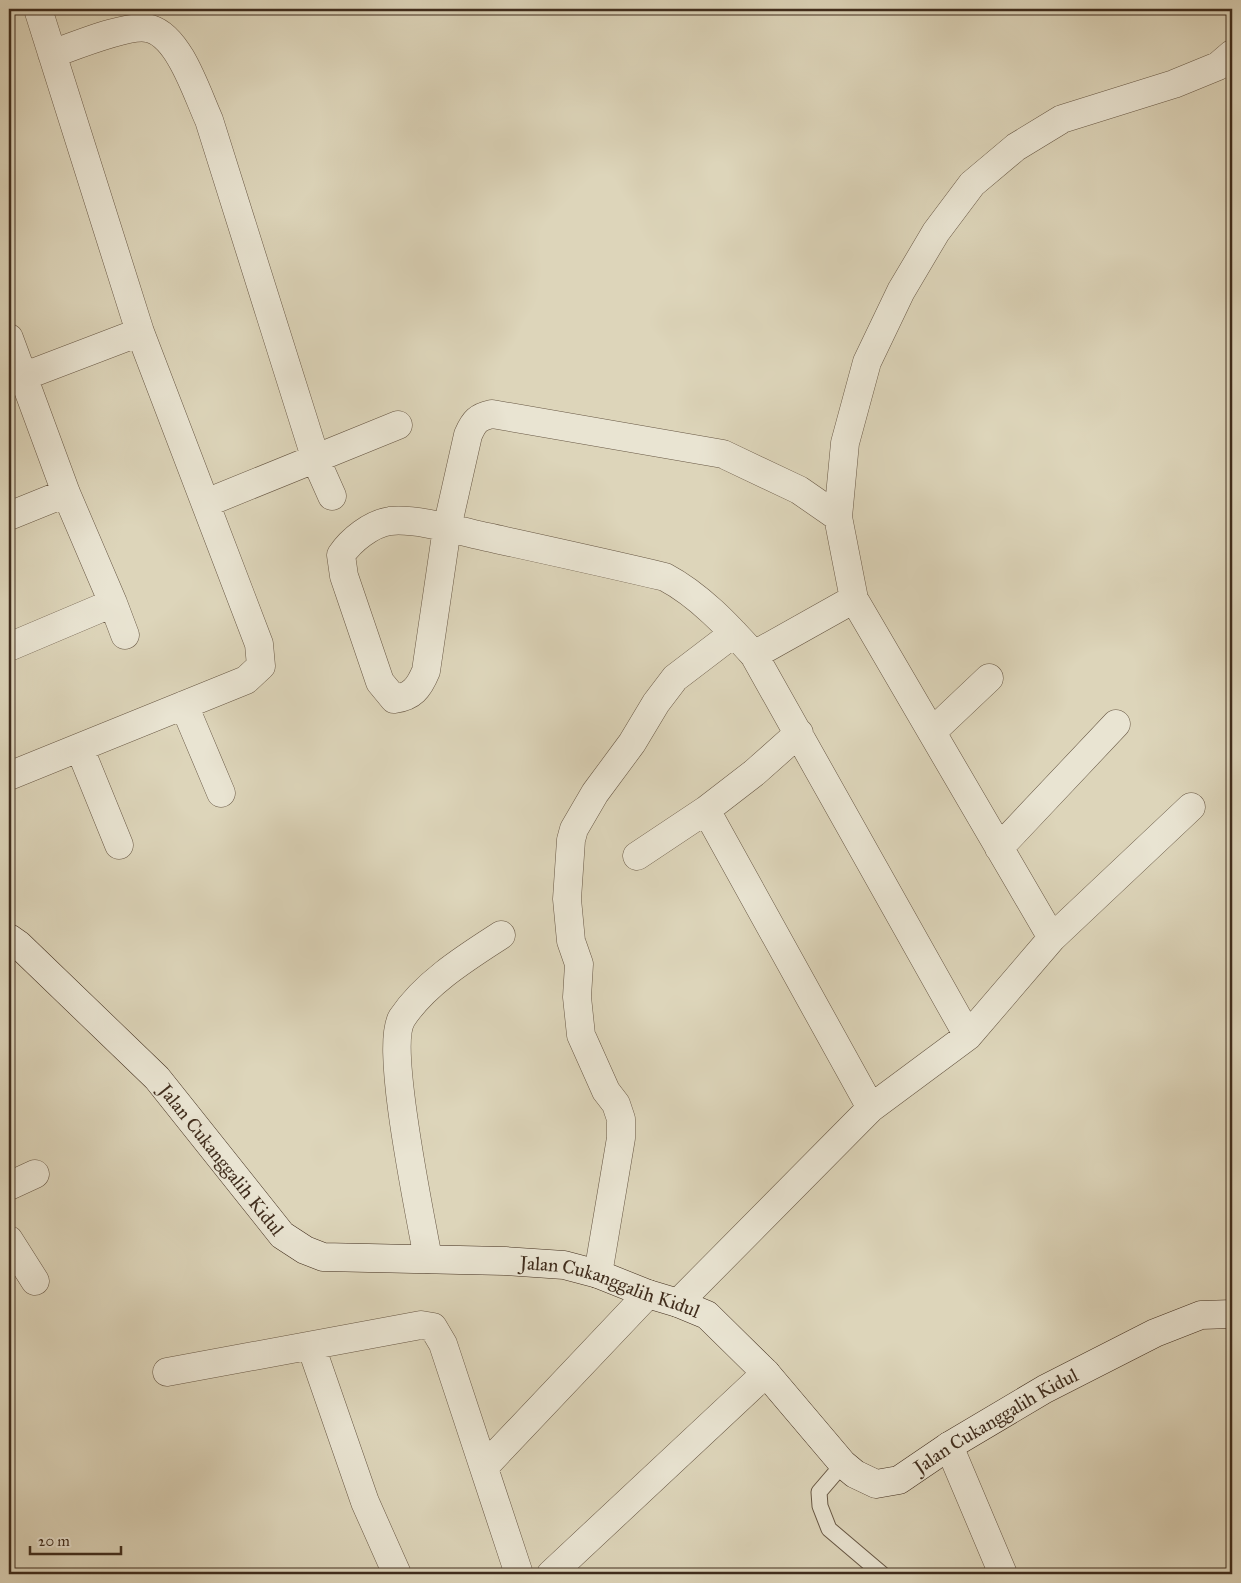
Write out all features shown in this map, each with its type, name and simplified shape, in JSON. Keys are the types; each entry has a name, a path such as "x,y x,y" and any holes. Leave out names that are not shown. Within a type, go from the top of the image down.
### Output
{"street":[{"path":"9,776 80,749 246,680 261,666 259,644 140,332 38,9"},
{"path":"52,54 118,32 149,28 164,35 177,53 188,71 208,120 316,460 332,496"},
{"path":"1052,938 933,731 854,599 838,517 845,443 866,362 901,291 931,240 972,184 1016,147 1062,119 1174,84 1228,64"},
{"path":"15,379 140,332"},
{"path":"9,338 15,379 66,493 125,635"},
{"path":"838,517 799,490 723,454 492,414 480,417 472,424 468,434 447,528 426,671 420,686 413,693 404,698 394,699 380,682 344,576 341,555 349,543 389,521 447,528 665,577 681,585 734,633 754,655 968,1036"},
{"path":"206,503 316,460 398,425"},
{"path":"9,516 66,493"},
{"path":"754,655 854,599"},
{"path":"9,647 113,603"},
{"path":"598,1274 621,1138 622,1119 616,1104 606,1091 581,1035 577,997 579,964 571,941 567,899 571,840 574,829 594,793 632,743 656,703 675,678 734,633"},
{"path":"933,731 990,678"},
{"path":"184,705 222,793"},
{"path":"999,848 1116,724"},
{"path":"637,856 706,810 754,773 799,733"},
{"path":"80,749 119,845"},
{"path":"678,1303 871,1108 968,1036 1052,938 1190,806"},
{"path":"706,810 871,1108"},
{"path":"428,1259 396,1068 400,1020 432,986 467,957 501,935"},
{"name":"Jalan Cukanggalih Kidul","path":"9,938 19,945 157,1078 282,1235 305,1250 323,1257 505,1261 564,1265 598,1274 648,1294 678,1303 707,1315 766,1373 843,1464 856,1474 876,1484 899,1480 949,1446 1045,1389 1155,1333 1201,1316 1232,1314"},
{"path":"9,1186 35,1174"},
{"path":"9,1240 35,1281"},
{"path":"486,1466 648,1294"},
{"path":"167,1372 422,1325 432,1327 444,1344 486,1466 519,1574"},
{"path":"311,1346 365,1502 397,1574"},
{"path":"551,1574 766,1373"},
{"path":"949,1446 1002,1574"}],"lane":[{"path":"843,1464 819,1492 820,1506 829,1529 882,1574"}]}
